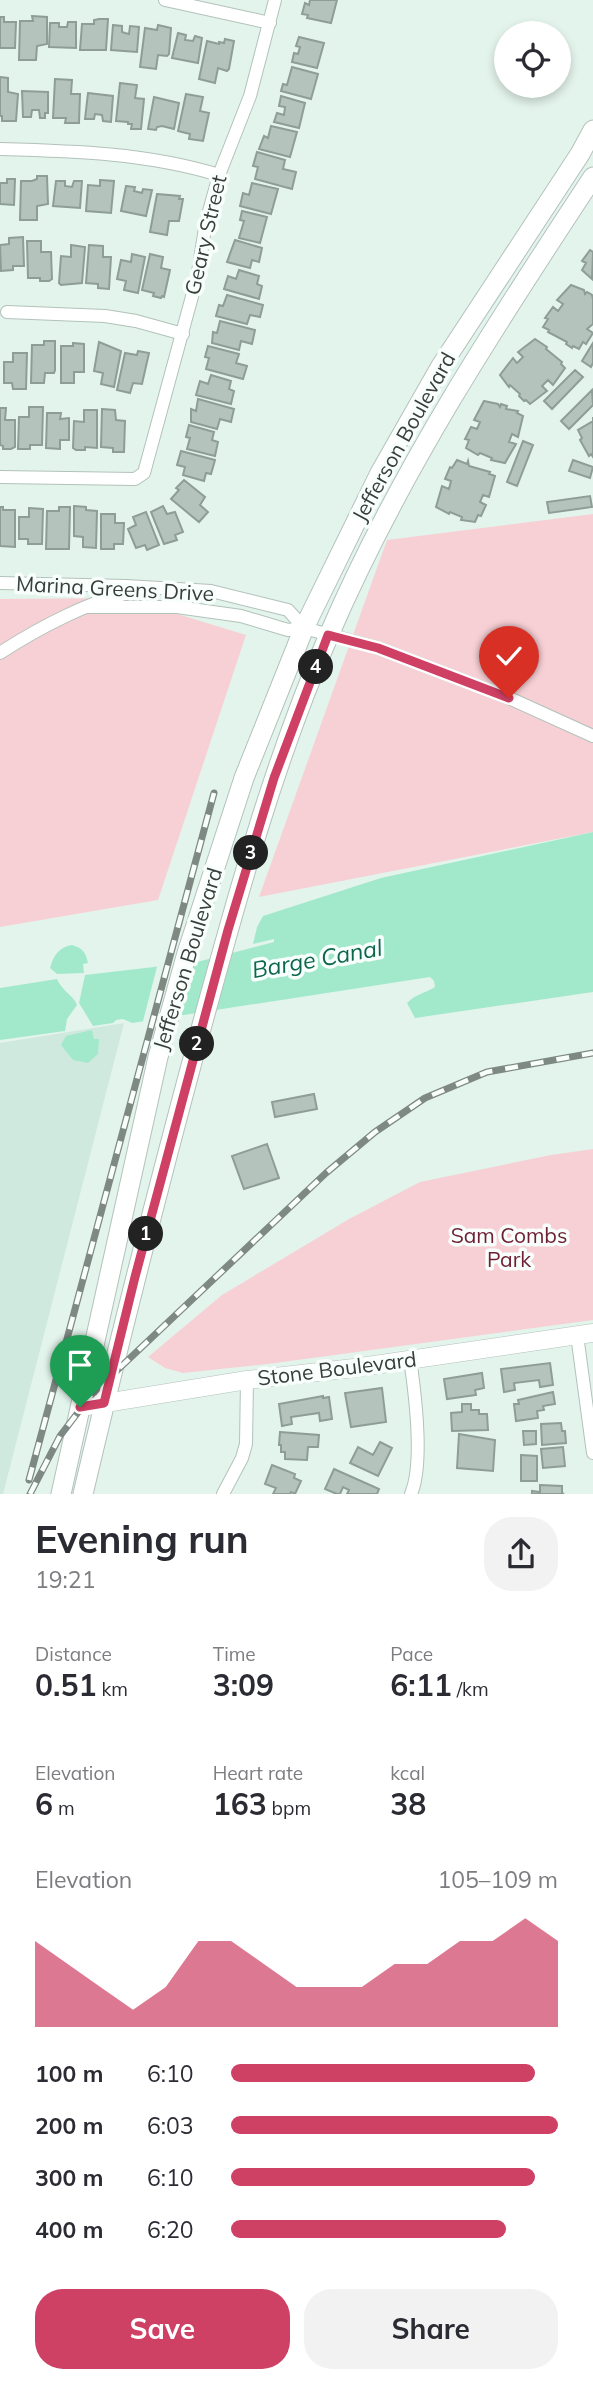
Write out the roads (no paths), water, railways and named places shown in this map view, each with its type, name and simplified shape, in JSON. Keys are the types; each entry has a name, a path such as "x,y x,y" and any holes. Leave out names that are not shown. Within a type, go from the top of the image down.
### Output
{"main road":[{"name":"Jefferson Boulevard","path":"61,1494 158,1057 187,953 244,778 304,628 380,473 435,378 593,130"},
{"name":"Jefferson Boulevard","path":"83,1494 135,1277 228,930 274,778 328,635 391,504 463,377 593,177"}],"street":[{"path":"165,0 270,23"},
{"name":"Geary Street","path":"0,477 135,479 144,473 183,334 197,278 206,222 219,175 250,96 275,0"},
{"path":"0,149 104,152 171,163 219,175"},
{"path":"7,312 105,316 183,334"},
{"name":"Marina Greens Drive","path":"0,583 211,591 288,610 304,628"},
{"path":"0,653 87,607 123,594 167,589"},
{"path":"87,607 177,607 242,616 288,630 304,628 378,648 509,698 593,736"},
{"path":"585,1334 593,1453"},
{"name":"Stone Boulevard","path":"80,1407 247,1380 585,1334"},
{"path":"410,1359 417,1437 416,1483 411,1494"},
{"path":"223,1494 242,1458 246,1444 247,1380"}],"water":[{"name":"Barge Canal","path":"593,832 593,992 415,1018 407,1003 435,987 430,977 132,1023 123,1019 93,1026 79,1003 85,975 197,962 274,942 274,939 253,944 263,916 381,878"},
{"path":"72,945 85,953 88,963 83,964 84,973 57,974 50,968 53,960 60,950"},
{"path":"57,979 77,1005 67,1019 65,1031 0,1040 0,988"},
{"path":"92,1030 94,1039 99,1039 98,1054 88,1063 73,1060 61,1045 66,1036"}],"railway":[{"path":"29,1480 214,793"},
{"path":"30,1494 60,1436 92,1394 326,1173 375,1132 425,1098 487,1072 593,1053"}],"park label":[{"name":"Sam Combs Park","path":"509,1248"}]}
